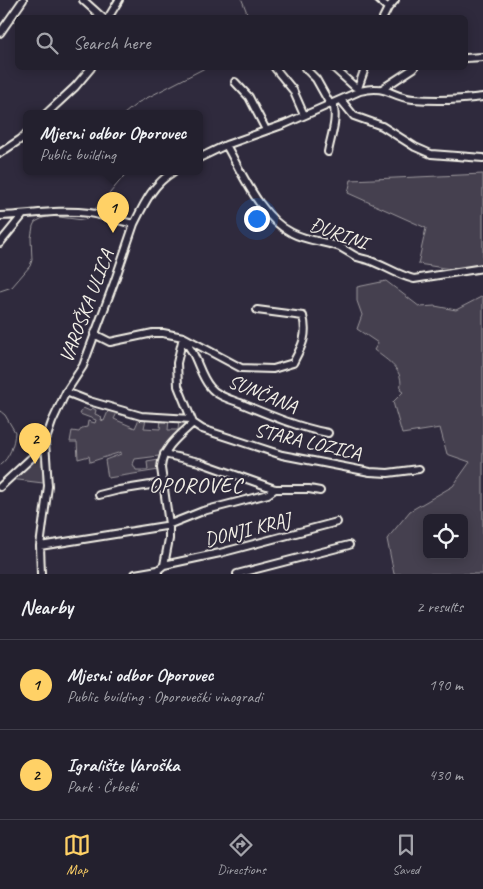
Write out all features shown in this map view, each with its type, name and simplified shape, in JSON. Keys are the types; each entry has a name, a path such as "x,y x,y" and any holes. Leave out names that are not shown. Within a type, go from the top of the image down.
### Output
{"street":[{"path":"0,33 23,0"},
{"path":"83,0 100,15"},
{"path":"110,15 119,0"},
{"path":"379,0 388,8"},
{"path":"385,15 395,0"},
{"path":"468,58 483,57"},
{"path":"50,110 75,87 89,70"},
{"path":"277,70 293,90 304,115"},
{"path":"307,70 316,79 335,110 335,120 328,152"},
{"path":"336,70 359,89"},
{"path":"359,89 364,70"},
{"path":"382,89 411,70"},
{"path":"235,82 249,97 266,130"},
{"path":"203,156 226,145 332,104 359,89 382,89 411,99 454,100 483,98"},
{"path":"341,100 354,116 382,126 415,147 431,154 483,158"},
{"path":"0,153 23,136"},
{"name":"ĐURINI","path":"226,145 252,192 275,220 292,233 341,248 358,258 368,260 404,277 414,279 483,268"},
{"name":"VAROŠKA ULICA","path":"41,574 40,546 48,486 45,442 66,392 83,366 134,224 154,189 167,175"},
{"path":"0,216 22,216 48,211 92,213 134,224"},
{"path":"0,243 22,216"},
{"path":"94,334 110,342 153,333 164,333 183,339 241,368 273,369 293,363 304,340 306,327 303,316 257,310"},
{"path":"183,339 177,363 178,386 192,421"},
{"name":"SUNČANA","path":"183,339 206,382 216,393 272,416 312,430 328,433"},
{"path":"66,392 89,401 141,416 192,421"},
{"path":"135,574 158,572 164,565 169,539 169,524 161,468 164,454 169,446 192,421"},
{"name":"STARA LOZICA","path":"192,421 202,429 282,455 370,472 388,473 420,469"},
{"path":"0,487 40,450 45,442"},
{"path":"164,454 198,462 275,488 320,491"},
{"path":"99,496 119,490 163,483"},
{"path":"40,546 165,526 203,511 268,494 275,488"},
{"name":"DONJI KRAJ","path":"164,565 220,553 337,522"},
{"path":"237,574 349,545"}],"shaded area":[{"path":"483,174 483,271 464,271 418,264 426,228 348,193 351,180"},
{"path":"386,281 420,307 435,306 456,310 483,296 483,574 394,574 387,539 410,511 453,486 470,462 447,454 440,428 402,434 393,402 403,392 400,390 401,383 398,371 390,362 374,350 378,343 357,329 362,315 357,301 357,287"},
{"path":"83,408 90,411 92,408 96,410 95,414 102,417 101,420 104,421 109,409 118,411 114,419 135,428 139,419 146,419 144,428 160,429 161,419 169,419 168,430 178,430 179,420 188,421 188,423 159,456 135,459 133,464 136,470 148,470 147,462 159,460 159,470 108,478 105,460 121,454 121,452 90,462 89,456 78,459 77,442 70,442 72,431 79,432 82,428 87,427 88,421 95,423 96,420 80,414"},
{"path":"44,448 43,483 10,479"}],"waterway":[{"path":"242,0 248,15"},
{"path":"129,110 139,102 201,70"},
{"path":"93,211 125,175"},
{"path":"0,291 12,287 30,266 32,260 31,238 35,222 51,216 83,220 89,216"},
{"path":"0,411 5,415 15,432 11,450 0,465"}],"place":[{"name":"Mjesni odbor Oporovec","path":"113,233"},
{"name":"Igralište Varoška","path":"35,464"}],"district":[{"name":"OPOROVEC","path":"196,484"}]}
